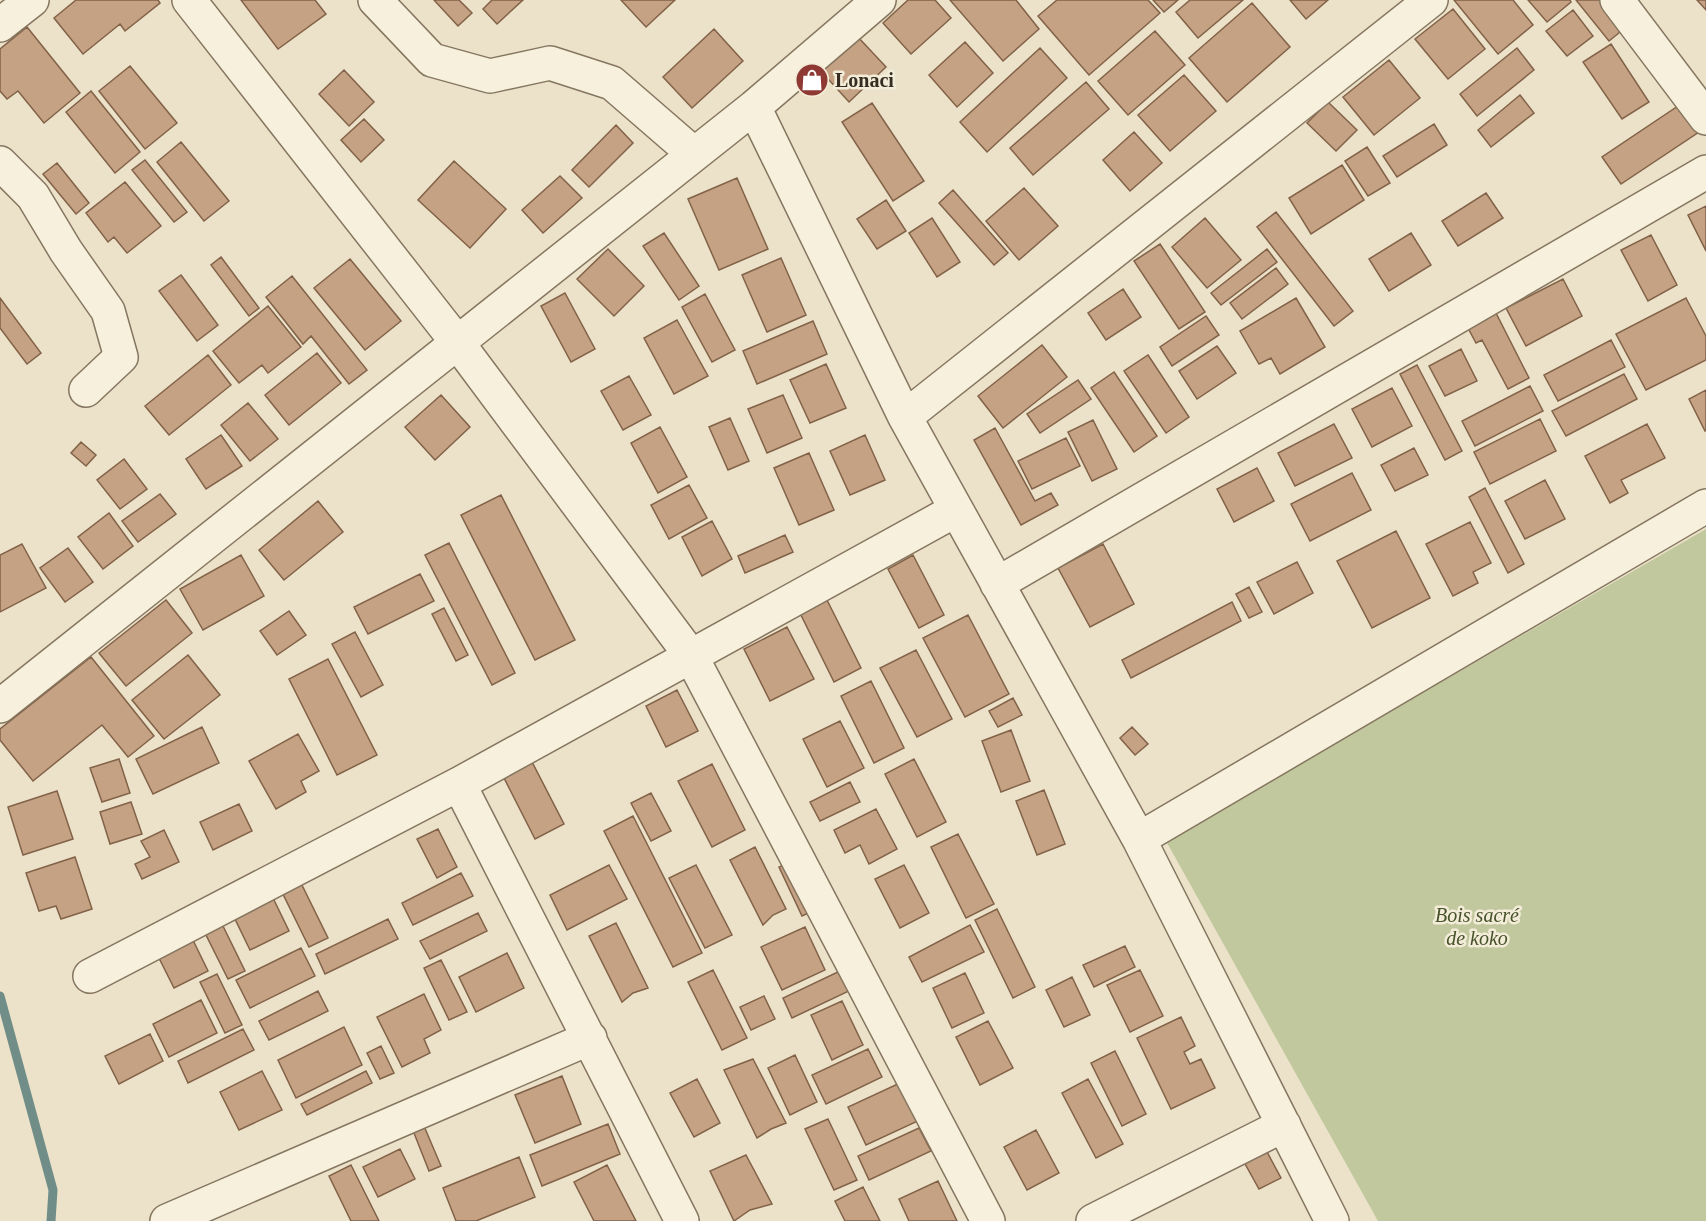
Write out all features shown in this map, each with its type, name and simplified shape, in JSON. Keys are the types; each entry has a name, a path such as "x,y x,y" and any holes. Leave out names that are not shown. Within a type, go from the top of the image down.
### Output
{"street":[{"path":"0,25 32,0"},
{"path":"189,0 457,342 691,656 988,1221"},
{"path":"375,0 432,60 490,76 550,63 612,83 694,154"},
{"path":"0,706 754,107 879,0"},
{"path":"905,417 1431,0"},
{"path":"1617,0 1706,118"},
{"path":"754,107 905,417 1139,839 1332,1221"},
{"path":"0,163 33,196 66,251 108,311 121,357 86,390"},
{"path":"997,584 1706,172"},
{"path":"1139,839 1706,506"},
{"path":"90,976 459,784 956,510"},
{"path":"459,784 682,1221"},
{"path":"167,1221 590,1038"},
{"path":"1093,1221 1284,1125"}],"green space":[{"name":"Bois sacré de koko","path":"1706,529 1706,1221 1378,1221 1166,841"}],"building":[{"path":"76,0 158,0 160,3 125,31 120,24 83,54 54,18"},
{"path":"241,0 315,0 326,14 278,49"},
{"path":"434,0 459,0 472,13 458,26"},
{"path":"492,0 523,0 497,24 483,9"},
{"path":"621,0 675,0 646,27"},
{"path":"908,0 935,0 951,18 911,54 883,23"},
{"path":"950,0 1016,0 1039,29 1003,61"},
{"path":"1057,0 1148,0 1160,13 1089,75 1038,16"},
{"path":"1153,0 1178,0 1164,12"},
{"path":"1190,0 1243,0 1198,38 1176,12"},
{"path":"1290,0 1328,0 1306,19"},
{"path":"1454,0 1513,0 1533,25 1498,54"},
{"path":"1528,0 1570,0 1571,2 1547,22"},
{"path":"1576,0 1603,0 1625,28 1609,41"},
{"path":"1697,0 1706,0 1706,10"},
{"path":"1252,3 1290,47 1227,102 1189,58"},
{"path":"1453,9 1485,49 1448,79 1415,39"},
{"path":"1573,10 1593,36 1567,56 1546,31"},
{"path":"27,27 80,93 44,123 18,91 7,99 0,91 0,49"},
{"path":"714,29 743,61 692,108 663,77"},
{"path":"1155,31 1185,65 1128,115 1098,81"},
{"path":"857,36 886,67 849,102 820,70"},
{"path":"965,42 993,73 957,107 929,75"},
{"path":"1611,44 1649,102 1622,119 1583,62"},
{"path":"1040,48 1067,78 987,152 960,122"},
{"path":"1517,48 1534,70 1477,116 1460,94"},
{"path":"1389,60 1420,98 1374,135 1343,97"},
{"path":"130,66 177,123 145,149 99,91"},
{"path":"344,70 374,102 349,126 319,94"},
{"path":"1184,75 1216,111 1170,151 1138,115"},
{"path":"1086,82 1109,109 1033,175 1010,148"},
{"path":"91,91 140,152 115,173 66,112"},
{"path":"1520,95 1534,113 1491,147 1478,130"},
{"path":"1328,102 1357,130 1336,151 1307,123"},
{"path":"872,103 924,181 893,201 842,122"},
{"path":"1681,104 1699,132 1621,184 1602,157"},
{"path":"364,119 384,140 361,162 341,140"},
{"path":"1434,124 1447,145 1397,177 1383,156"},
{"path":"616,125 633,143 589,187 572,170"},
{"path":"1134,132 1162,163 1130,191 1103,160"},
{"path":"181,142 229,201 204,221 157,162"},
{"path":"1367,147 1390,183 1368,196 1345,161"},
{"path":"145,160 187,212 174,222 132,170"},
{"path":"454,161 506,209 470,248 418,200"},
{"path":"57,163 89,203 76,214 43,174"},
{"path":"1342,165 1364,200 1311,234 1289,198"},
{"path":"560,176 582,198 543,233 522,210"},
{"path":"737,178 768,249 719,270 688,199"},
{"path":"125,182 161,226 127,253 114,237 108,242 86,213"},
{"path":"1024,188 1058,226 1019,260 986,221"},
{"path":"953,190 1008,253 994,265 939,203"},
{"path":"1486,193 1503,218 1458,246 1442,221"},
{"path":"886,200 906,231 877,249 857,219"},
{"path":"1706,206 1706,251 1688,215"},
{"path":"1276,212 1353,311 1334,326 1257,227"},
{"path":"932,218 960,262 937,277 909,233"},
{"path":"1205,218 1241,260 1207,288 1172,247"},
{"path":"664,233 699,286 679,300 643,246"},
{"path":"1411,233 1431,265 1389,291 1369,259"},
{"path":"1651,235 1677,285 1648,301 1621,250"},
{"path":"1160,244 1205,312 1179,329 1134,261"},
{"path":"608,249 644,286 614,316 577,279"},
{"path":"1267,249 1277,262 1221,305 1211,293"},
{"path":"221,257 259,308 249,316 211,265"},
{"path":"781,258 806,315 767,332 742,275"},
{"path":"350,259 401,321 365,350 314,288"},
{"path":"1276,268 1288,284 1242,319 1230,303"},
{"path":"181,275 218,325 197,341 159,291"},
{"path":"292,276 367,370 349,384 311,336 303,344 266,297"},
{"path":"1563,279 1582,316 1526,346 1506,308"},
{"path":"1123,289 1141,317 1106,340 1088,313"},
{"path":"565,293 595,349 571,362 541,306"},
{"path":"705,294 735,350 712,362 682,307"},
{"path":"0,298 41,353 27,364 0,328"},
{"path":"1296,298 1325,347 1280,374 1271,358 1259,364 1240,331"},
{"path":"1686,298 1706,336 1706,360 1646,390 1616,334"},
{"path":"268,306 301,347 268,373 262,365 239,383 213,351"},
{"path":"1496,313 1529,378 1508,389 1482,340 1476,343 1468,328"},
{"path":"1206,316 1219,335 1172,366 1160,347"},
{"path":"677,320 708,376 674,394 644,338"},
{"path":"813,321 827,354 757,384 743,351"},
{"path":"1611,340 1625,367 1558,401 1544,375"},
{"path":"1042,345 1067,377 1003,428 978,396"},
{"path":"1217,346 1236,373 1197,399 1179,371"},
{"path":"1461,349 1477,381 1445,396 1429,366"},
{"path":"317,353 341,383 289,425 265,395"},
{"path":"208,355 231,385 169,435 145,406"},
{"path":"1148,355 1189,417 1166,433 1124,371"},
{"path":"826,364 846,408 810,423 790,380"},
{"path":"1417,365 1462,451 1445,460 1400,374"},
{"path":"1114,372 1157,436 1134,452 1091,388"},
{"path":"1624,374 1637,399 1566,436 1552,411"},
{"path":"629,376 651,415 623,430 601,391"},
{"path":"1078,380 1091,399 1040,433 1027,414"},
{"path":"1530,386 1543,411 1475,446 1462,421"},
{"path":"1392,388 1412,426 1372,447 1352,409"},
{"path":"1706,390 1706,430 1705,431 1689,399"},
{"path":"441,395 470,427 435,460 405,427"},
{"path":"783,395 802,438 767,453 748,409"},
{"path":"248,403 278,439 250,461 221,425"},
{"path":"730,418 749,461 728,470 709,427"},
{"path":"1540,419 1556,451 1490,484 1474,452"},
{"path":"1093,420 1117,469 1092,481 1068,432"},
{"path":"1334,424 1352,458 1295,486 1278,453"},
{"path":"1647,424 1665,458 1621,480 1628,493 1610,503 1585,456"},
{"path":"660,427 687,477 658,493 631,443"},
{"path":"995,428 1035,501 1051,493 1058,505 1021,525 974,440"},
{"path":"221,435 242,466 206,489 186,459"},
{"path":"865,435 885,480 850,495 830,451"},
{"path":"1066,438 1080,466 1032,489 1018,461"},
{"path":"81,442 96,455 86,466 71,453"},
{"path":"1414,448 1428,475 1395,491 1381,465"},
{"path":"809,453 834,510 799,525 774,468"},
{"path":"124,459 147,489 120,509 97,480"},
{"path":"1257,468 1274,501 1234,522 1217,489"},
{"path":"1352,473 1371,510 1310,541 1291,504"},
{"path":"1545,480 1565,519 1525,539 1505,501"},
{"path":"689,485 707,518 669,539 651,505"},
{"path":"1485,488 1524,564 1508,573 1469,497"},
{"path":"160,494 176,514 138,542 122,521"},
{"path":"501,495 575,640 535,660 461,515"},
{"path":"318,501 343,532 284,580 259,550"},
{"path":"109,513 133,546 103,569 78,537"},
{"path":"712,521 732,559 702,576 682,537"},
{"path":"1470,522 1491,563 1473,572 1478,583 1453,596 1426,544"},
{"path":"1396,531 1430,598 1372,628 1337,561"},
{"path":"785,535 793,552 745,573 738,556"},
{"path":"449,543 515,673 492,685 425,555"},
{"path":"22,544 46,588 0,612 0,555"},
{"path":"1103,544 1134,604 1090,627 1058,568"},
{"path":"68,548 93,582 65,602 40,568"},
{"path":"241,555 264,596 203,630 180,589"},
{"path":"913,555 944,615 919,628 888,569"},
{"path":"1297,562 1313,593 1274,614 1257,582"},
{"path":"420,574 434,601 368,634 354,607"},
{"path":"1249,587 1262,612 1249,618 1236,594"},
{"path":"826,598 861,668 834,682 799,611"},
{"path":"166,600 192,633 126,686 99,653"},
{"path":"1232,602 1241,621 1131,678 1122,660"},
{"path":"444,608 468,655 456,661 432,614"},
{"path":"289,611 306,635 277,655 260,631"},
{"path":"968,615 1009,694 965,717 923,638"},
{"path":"787,627 814,679 770,701 744,649"},
{"path":"355,632 383,685 361,697 332,644"},
{"path":"916,650 952,719 917,737 880,668"},
{"path":"188,655 220,695 164,739 132,700"},
{"path":"91,657 154,736 128,757 102,725 33,781 0,740 0,729"},
{"path":"328,659 377,755 337,775 289,679"},
{"path":"871,681 904,748 874,763 841,696"},
{"path":"677,690 698,731 666,747 646,706"},
{"path":"1013,698 1022,715 998,727 989,711"},
{"path":"840,721 864,768 827,787 803,739"},
{"path":"202,727 219,763 153,794 136,759"},
{"path":"1132,727 1148,744 1135,755 1120,738"},
{"path":"1011,730 1030,781 1001,792 982,741"},
{"path":"298,734 319,771 301,781 306,792 276,809 249,761"},
{"path":"530,758 564,824 535,839 501,772"},
{"path":"119,759 130,793 102,802 90,768"},
{"path":"914,759 946,822 917,837 885,774"},
{"path":"712,764 745,830 712,847 678,781"},
{"path":"850,782 860,802 820,821 810,802"},
{"path":"1044,790 1065,844 1037,855 1016,801"},
{"path":"57,791 73,839 23,855 8,807"},
{"path":"651,793 671,831 651,841 631,803"},
{"path":"131,802 142,834 110,844 100,812"},
{"path":"239,804 252,831 213,850 200,822"},
{"path":"876,809 897,849 869,864 860,845 845,853 834,830"},
{"path":"633,816 702,953 673,967 604,831"},
{"path":"438,829 457,867 437,878 417,839"},
{"path":"164,830 179,862 142,879 135,864 150,857 141,841"},
{"path":"958,834 994,904 966,918 931,847"},
{"path":"755,847 786,909 773,915 763,925 730,860"},
{"path":"75,857 92,909 61,919 56,906 39,911 26,873"},
{"path":"792,861 815,910 802,916 779,867"},
{"path":"609,865 627,899 567,930 550,895"},
{"path":"696,865 732,935 705,948 669,878"},
{"path":"904,865 929,913 900,928 875,879"},
{"path":"461,873 473,896 413,925 402,903"},
{"path":"298,877 328,938 309,947 279,886"},
{"path":"273,898 289,931 250,950 234,917"},
{"path":"997,909 1035,987 1013,998 975,920"},
{"path":"478,913 487,931 430,959 420,941"},
{"path":"388,919 398,939 325,974 316,954"},
{"path":"616,923 648,988 633,993 622,1002 589,936"},
{"path":"222,924 245,971 228,979 205,933"},
{"path":"970,925 984,952 922,982 909,957"},
{"path":"805,927 825,970 782,990 761,947"},
{"path":"190,934 208,971 174,988 155,950"},
{"path":"1125,946 1135,967 1094,987 1083,965"},
{"path":"301,948 315,976 250,1008 236,980"},
{"path":"507,953 524,988 476,1012 459,977"},
{"path":"441,960 467,1012 449,1020 424,968"},
{"path":"713,970 747,1038 722,1050 688,982"},
{"path":"842,970 851,990 792,1018 783,998"},
{"path":"1140,970 1163,1016 1130,1032 1107,985"},
{"path":"965,973 984,1013 952,1028 933,988"},
{"path":"217,974 242,1025 225,1033 200,982"},
{"path":"1072,977 1090,1015 1064,1027 1046,990"},
{"path":"318,991 328,1011 269,1040 259,1021"},
{"path":"424,994 441,1030 424,1039 430,1053 402,1067 377,1017"},
{"path":"764,996 775,1019 751,1030 740,1007"},
{"path":"201,1000 217,1033 169,1057 153,1024"},
{"path":"842,1001 863,1045 832,1060 811,1015"},
{"path":"1181,1017 1195,1046 1184,1052 1190,1064 1201,1059 1215,1088 1171,1109 1137,1038"},
{"path":"988,1021 1013,1068 980,1085 956,1037"},
{"path":"344,1027 362,1065 296,1098 278,1060"},
{"path":"243,1029 254,1050 188,1083 178,1061"},
{"path":"150,1034 163,1061 119,1084 105,1056"},
{"path":"381,1046 394,1073 380,1079 367,1053"},
{"path":"868,1049 882,1077 826,1104 812,1075"},
{"path":"1115,1051 1146,1114 1122,1126 1091,1063"},
{"path":"795,1055 817,1102 790,1115 768,1068"},
{"path":"753,1059 786,1123 757,1138 724,1070"},
{"path":"262,1071 282,1110 239,1130 220,1092"},
{"path":"366,1071 372,1083 307,1115 301,1104"},
{"path":"562,1076 581,1124 535,1143 515,1095"},
{"path":"697,1079 720,1123 694,1137 670,1093"},
{"path":"1088,1079 1123,1144 1096,1158 1062,1093"},
{"path":"902,1082 920,1120 866,1145 848,1107"},
{"path":"421,1119 441,1166 429,1171 410,1123"},
{"path":"828,1119 857,1180 834,1190 805,1129"},
{"path":"608,1124 620,1154 542,1186 530,1155"},
{"path":"919,1128 931,1151 869,1180 858,1156"},
{"path":"1036,1130 1059,1173 1027,1190 1004,1147"},
{"path":"400,1149 415,1179 378,1197 363,1167"},
{"path":"1266,1150 1281,1178 1259,1189 1244,1162"},
{"path":"746,1155 772,1204 750,1210 734,1221 710,1171"},
{"path":"519,1157 535,1197 476,1221 456,1221 443,1188"},
{"path":"351,1165 379,1221 351,1221 329,1176"},
{"path":"607,1165 636,1221 594,1221 574,1182"},
{"path":"938,1181 957,1221 909,1221 899,1199"},
{"path":"863,1187 880,1221 845,1221 835,1201"}],"waterway":[{"path":"0,996 53,1190 51,1221"}],"place":[{"name":"Lonaci","path":"812,80"}]}
